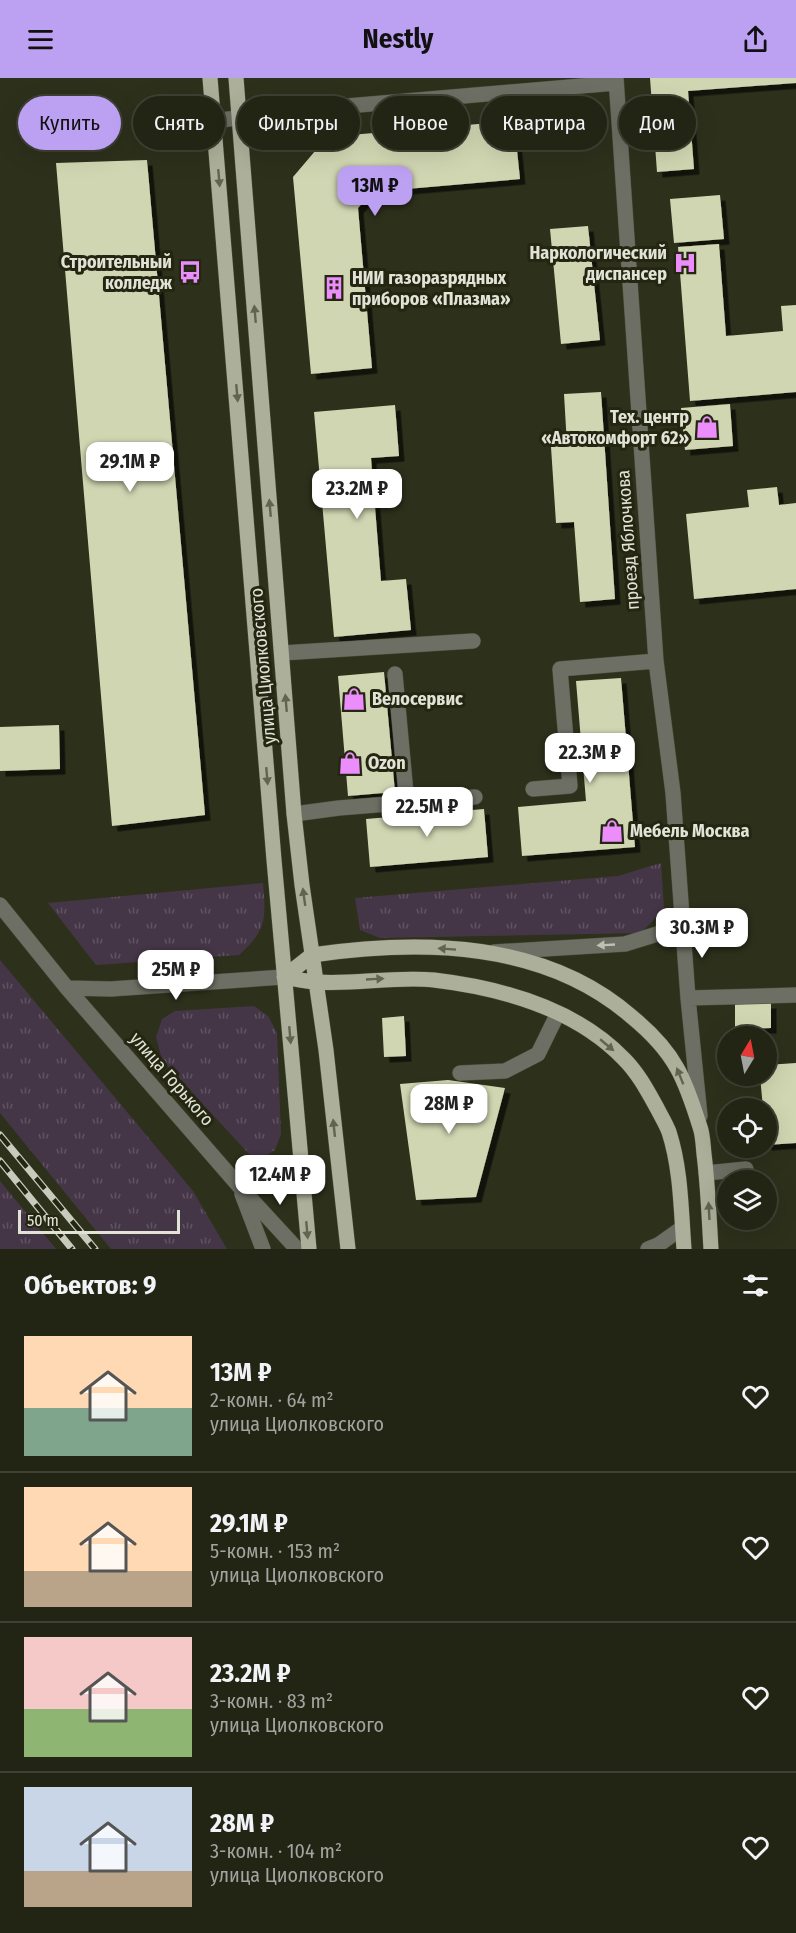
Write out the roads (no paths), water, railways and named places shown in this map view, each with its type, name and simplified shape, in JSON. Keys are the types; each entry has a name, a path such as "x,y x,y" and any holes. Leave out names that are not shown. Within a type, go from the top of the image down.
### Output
{"main road":[{"name":"улица Циолковского","path":"210,78 212,96"},
{"name":"улица Циолковского","path":"236,78 237,96"},
{"name":"улица Циолковского","path":"216,150 309,1249"},
{"name":"улица Циолковского","path":"241,150 294,814 326,1050 348,1249"},
{"name":"проезд Яблочкова","path":"312,955 381,947 441,948 488,952 538,963 576,978 614,1001 649,1031 677,1068 701,1128 711,1249"},
{"path":"285,977 312,955"},
{"path":"285,977 316,982 386,979 433,980 477,987 519,998 558,1013 596,1035 624,1058 644,1084 669,1131 678,1168 684,1249"}],"street":[{"path":"360,104 616,81"},
{"name":"проезд Яблочкова","path":"616,81 656,661 673,792 688,998 701,1128"},
{"path":"282,653 473,640"},
{"path":"533,789 570,786 560,669 656,661"},
{"path":"395,674 407,804"},
{"path":"294,814 475,797"},
{"name":"улица Горького","path":"0,905 67,988 238,1186 297,1249"},
{"name":"проезд Яблочкова","path":"488,952 624,944 683,926"},
{"path":"67,988 111,989 285,977"},
{"path":"688,998 796,995"},
{"path":"460,1073 505,1071 538,1054 558,1013"},
{"path":"706,1173 746,1169"},
{"path":"238,1186 263,1249"},
{"path":"648,1249 658,1245 682,1228"}],"railway":[{"path":"0,1135 95,1249"},
{"path":"0,1161 72,1249"}],"place":[{"name":"Наркологический диспансер","path":"685,263"},
{"name":"Строительный колледж","path":"190,272"},
{"name":"НИИ газоразрядных приборов «Плазма»","path":"334,288"},
{"name":"Тех. центр «Автокомфорт 62»","path":"707,427"},
{"name":"Велосервис","path":"354,699"},
{"name":"Ozon","path":"350,763"},
{"name":"Мебель Москва","path":"612,831"}]}
